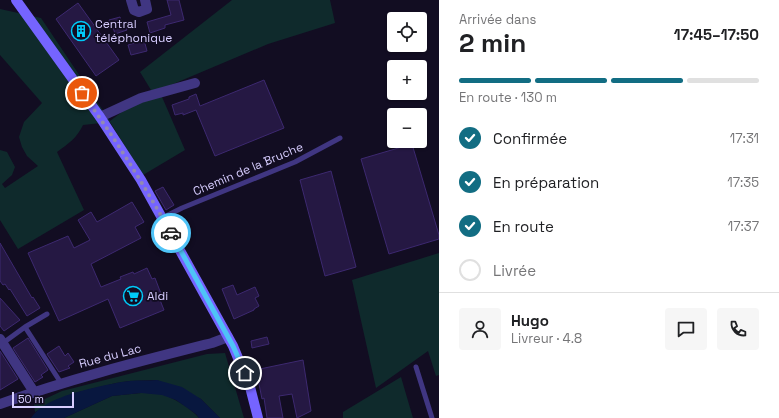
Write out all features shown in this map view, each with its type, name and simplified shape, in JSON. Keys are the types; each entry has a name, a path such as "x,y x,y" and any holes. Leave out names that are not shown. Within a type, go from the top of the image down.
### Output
{"main road":[{"path":"16,0 100,117 140,180 239,359 248,380 258,418"}],"street":[{"path":"131,0 134,10 139,12 147,9 145,0"},
{"path":"100,117 141,98 195,83"},
{"name":"Rue du Lac","path":"0,404 61,383 212,343 228,337"},
{"path":"1,341 34,392"}],"lane":[{"name":"Chemin de la Bruche","path":"162,218 182,208 295,162 340,138"},
{"path":"1,341 48,314"},
{"path":"25,327 61,383"},
{"path":"416,367 432,418"}],"green space":[{"path":"232,0 330,0 335,23 268,44 159,90 185,150 143,175 110,122 83,125 75,137 57,152 84,210 18,249 0,220 0,150 7,152 15,167 12,175 2,184 5,188 38,166 27,156 19,137 24,122 42,103 0,55 0,9 41,18 110,121 151,90 140,72"},
{"path":"439,253 439,375 436,376 428,351 376,388 352,280"},
{"path":"225,353 244,418 220,418 201,399 157,380 116,383 79,392 56,400 35,412 34,404 62,391 207,354"},
{"path":"401,377 413,418 343,418 343,412"},
{"path":"141,393 161,394 166,396 187,407 199,418 64,418 112,396"}],"water":[{"path":"157,380 182,387 201,399 220,418 199,418 196,414 176,400 162,395 141,393 112,396 64,418 31,418 43,406 70,394 121,382"}],"building":[{"path":"167,0 179,0 184,20 165,25 165,28 150,33 147,22 171,15"},
{"name":"Central téléphonique","path":"78,3 119,60 96,76 56,19"},
{"path":"120,17 122,24 124,24 127,30 115,34 113,27 111,28 109,20"},
{"path":"144,40 147,51 131,55 128,45"},
{"path":"264,80 284,128 215,156 196,110 183,115 183,113 175,115 172,105 189,99 189,97 196,94 200,106"},
{"path":"398,148 413,148 439,239 389,254 361,159"},
{"path":"331,171 356,267 325,276 300,180"},
{"path":"163,187 174,205 166,210 155,191"},
{"path":"132,202 144,222 135,227 141,238 91,264 101,287 121,279 120,277 133,272 134,274 147,268 152,279 155,278 163,299 160,300 164,310 120,328 108,299 59,321 28,253 68,236 74,248 90,240 78,220 91,212 97,222"},
{"path":"0,243 32,298 33,297 40,308 27,316 10,289 9,290 5,284 3,285 0,281"},
{"path":"233,285 237,295 255,287 259,296 255,298 259,306 254,310 234,319 222,289"},
{"path":"0,298 20,320 4,331 0,326"},
{"path":"267,337 269,344 252,348 251,341"},
{"path":"28,338 48,370 41,375 43,377 35,382 13,348"},
{"path":"59,346 65,356 68,353 74,362 68,366 70,368 59,372 47,354"},
{"path":"0,351 18,379 0,390"},
{"path":"303,360 311,411 297,418 292,394 279,396 283,418 267,418 264,398 262,399 255,370"}],"way so far":[{"path":"82,93 100,117 140,180 171,233"}],"place":[{"name":"Central téléphonique","path":"81,31"},
{"name":"Aldi","path":"133,296"}],"route":[{"path":"171,233 233,346 245,373"}]}
